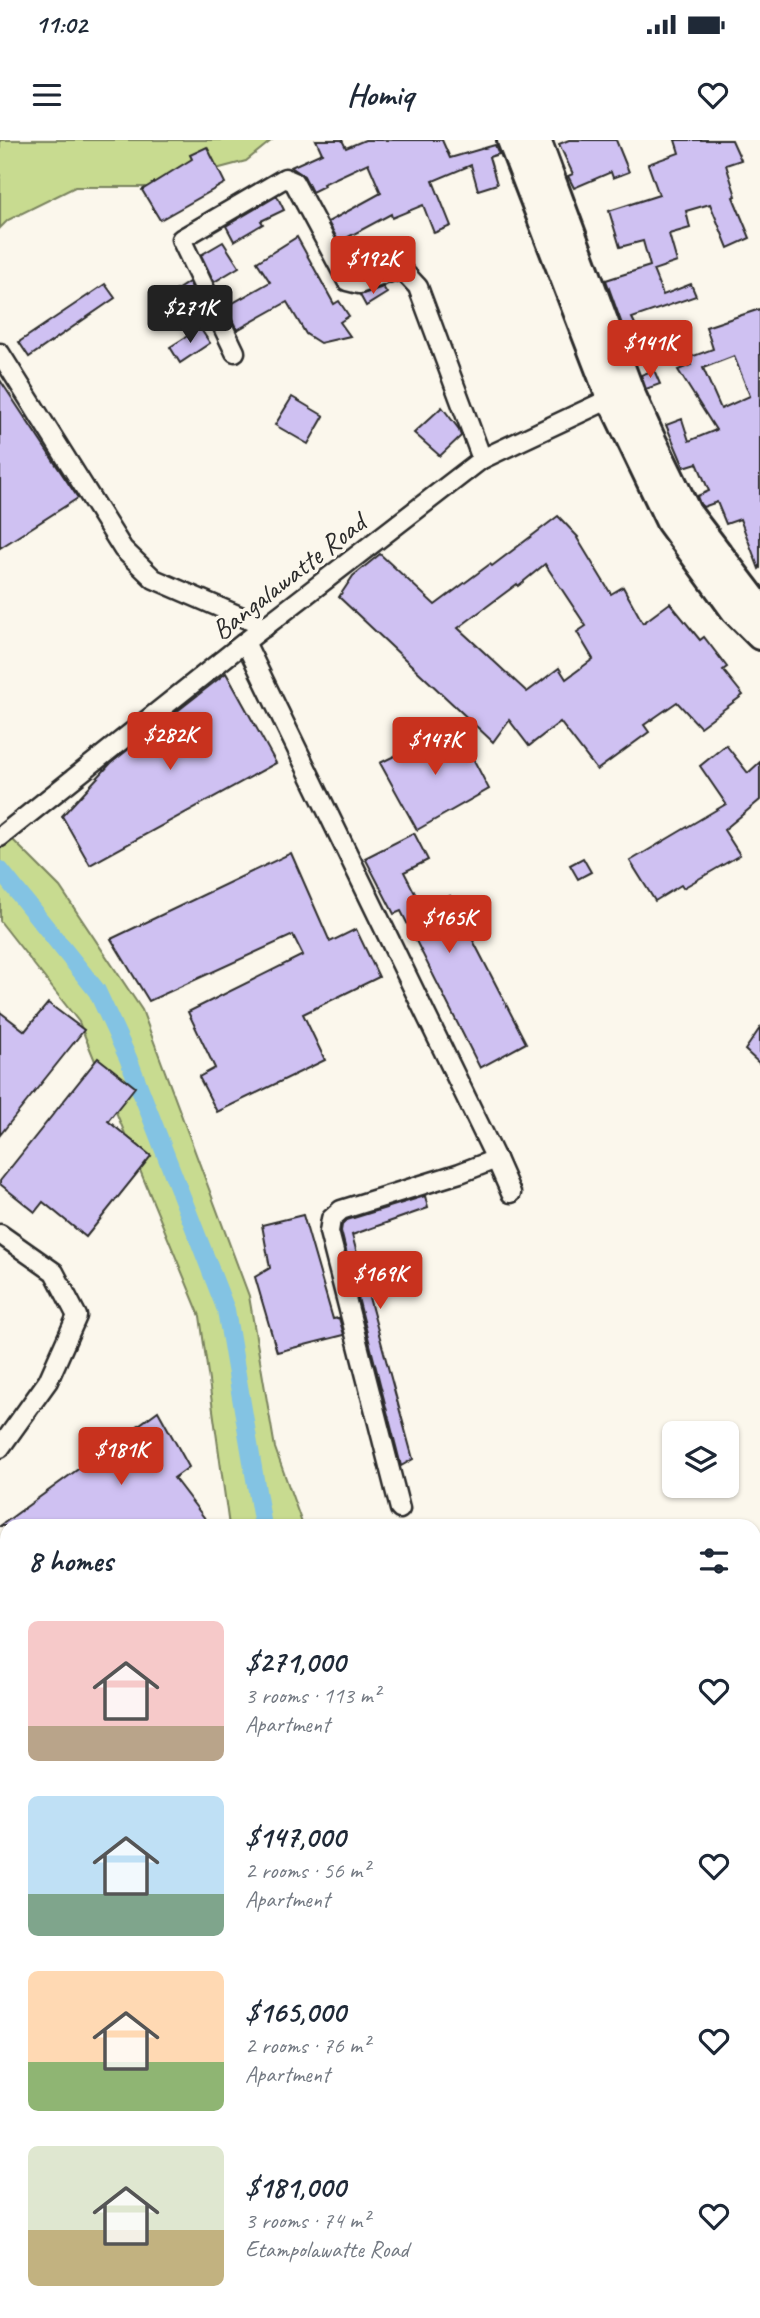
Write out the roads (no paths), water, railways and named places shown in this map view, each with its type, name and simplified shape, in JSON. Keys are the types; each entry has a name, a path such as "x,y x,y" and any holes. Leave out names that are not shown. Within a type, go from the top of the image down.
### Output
{"highway":[{"path":"511,140 620,394 670,522 736,611 760,636"},
{"path":"537,140 620,394 651,438 687,512 751,600 760,608"}],"street":[{"path":"235,352 181,240 285,178 295,182 347,281 359,284 393,271 405,273 418,287 482,459"},
{"path":"0,353 123,549 154,579 265,627"},
{"name":"Bangalawatte Road","path":"0,836 482,459 620,394"},
{"path":"245,642 496,1158 510,1193"},
{"path":"400,1509 329,1232 331,1219 341,1210 460,1173 496,1158"},
{"path":"0,1234 54,1272 77,1316 48,1381 0,1448"}],"waterway":[{"path":"0,870 97,991 128,1058 226,1310 262,1519"}]}
